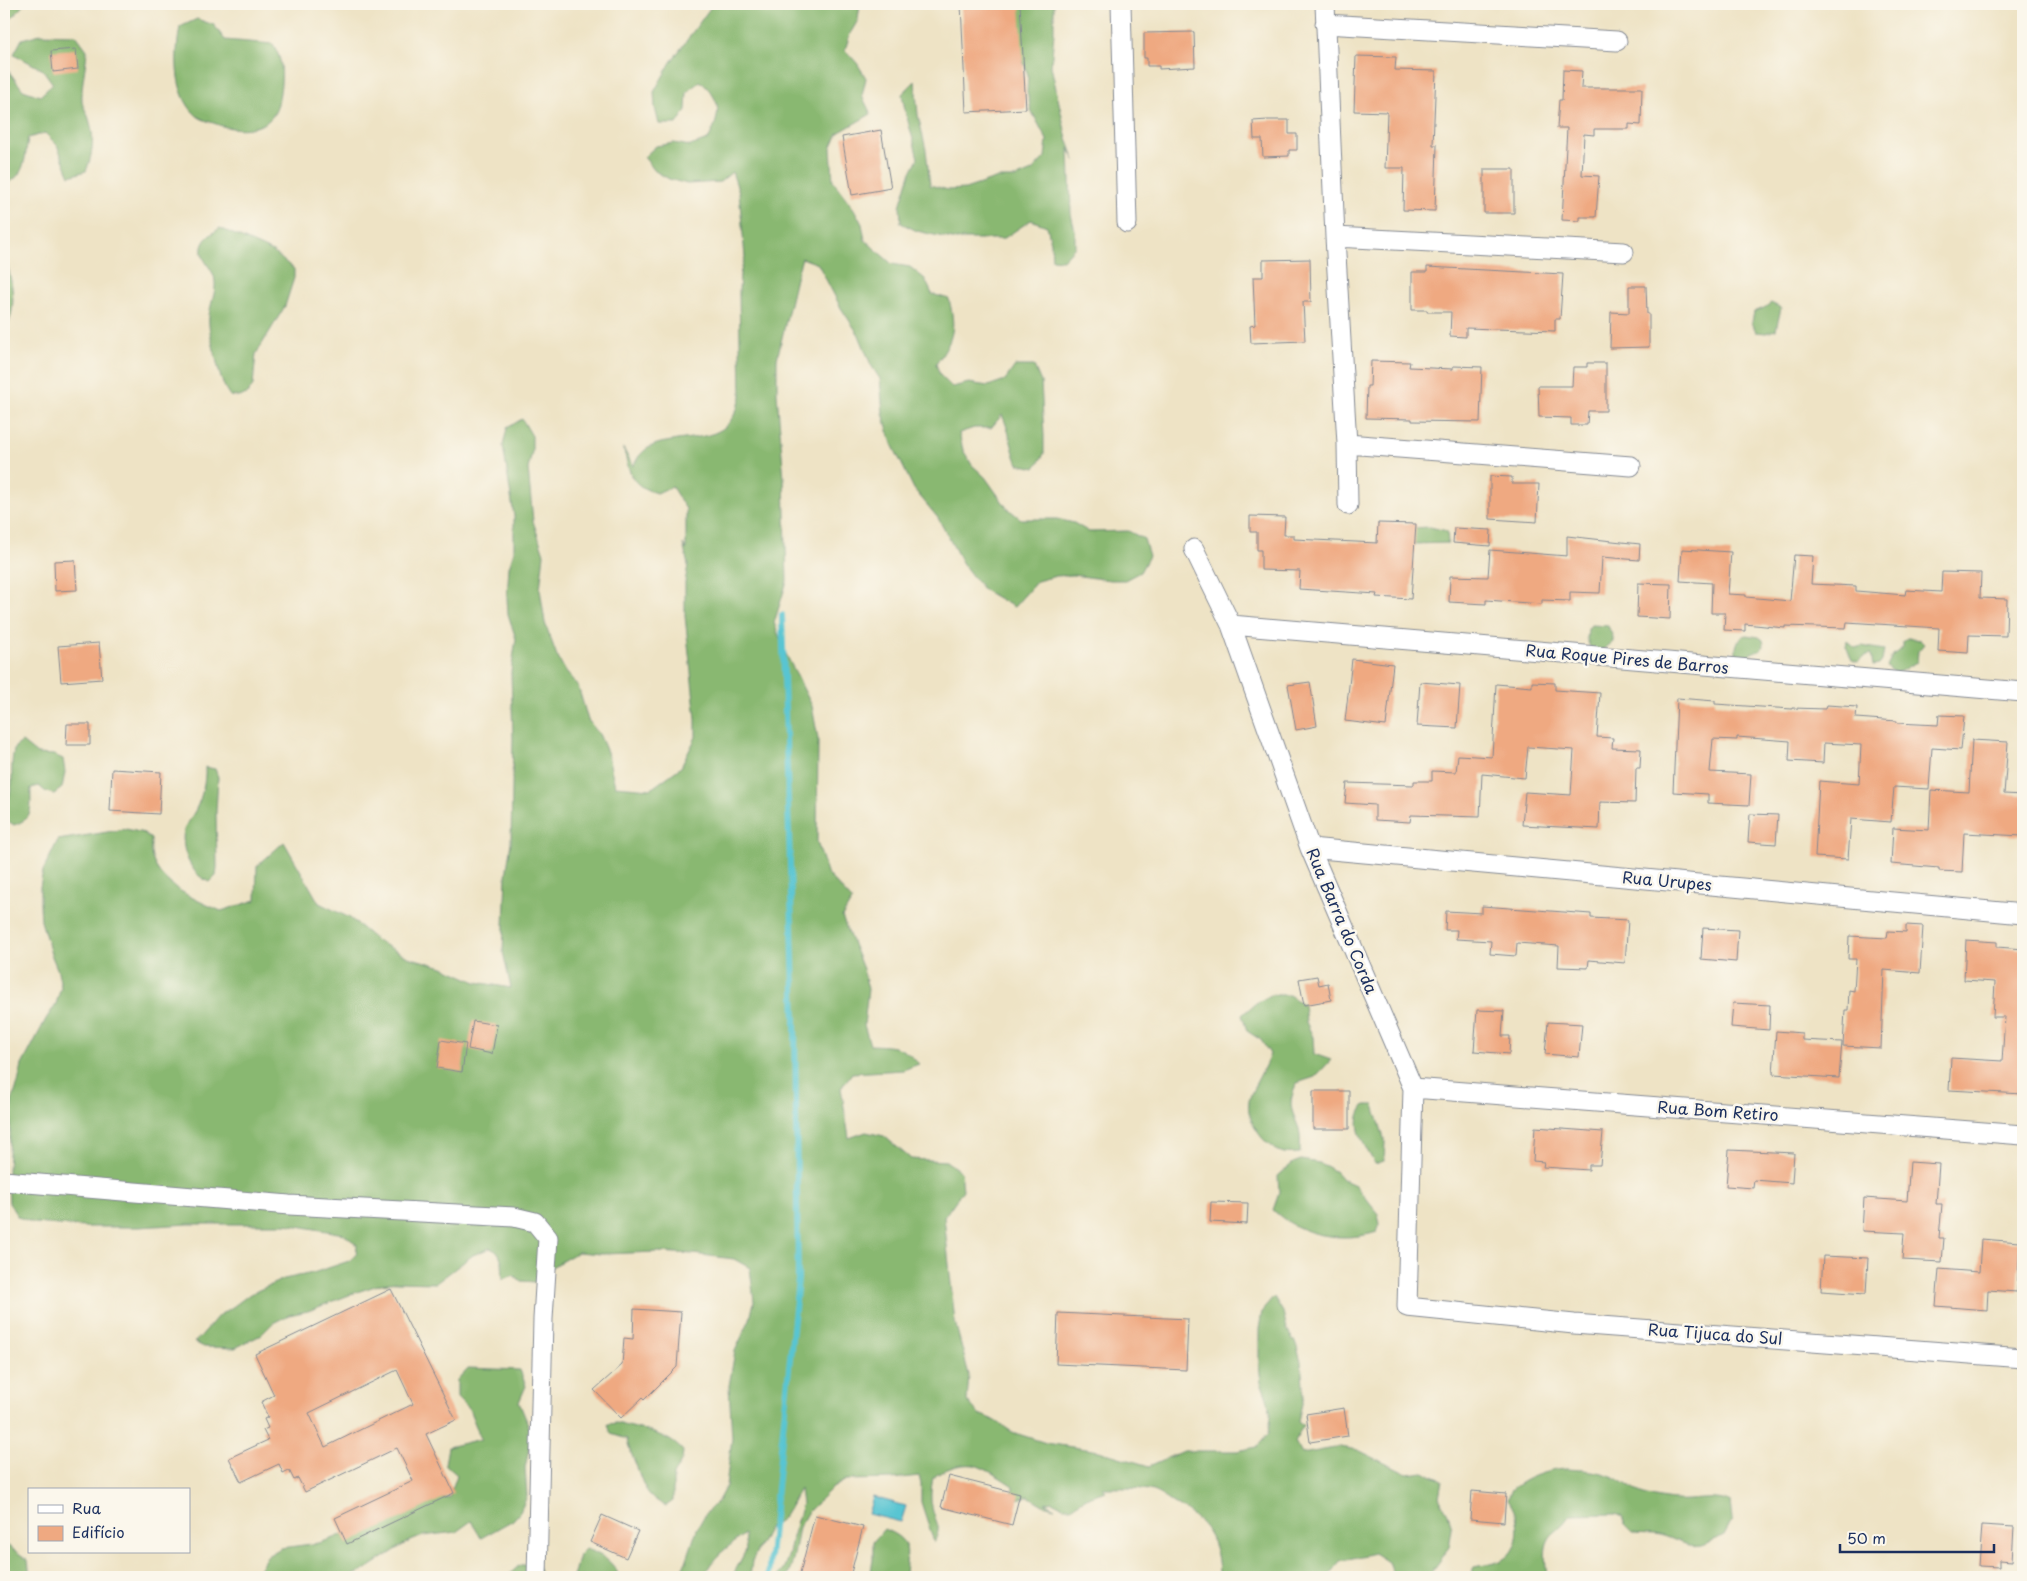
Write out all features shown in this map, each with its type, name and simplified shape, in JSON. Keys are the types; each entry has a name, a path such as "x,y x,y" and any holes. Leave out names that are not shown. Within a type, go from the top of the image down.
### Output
{"street":[{"path":"1121,4 1127,222"},
{"path":"1325,4 1335,237 1347,444 1348,505"},
{"path":"1325,24 1616,41"},
{"path":"1335,237 1624,252"},
{"path":"1347,444 1631,466"},
{"name":"Rua Barra do Corda","path":"1194,549 1231,625 1310,848 1413,1088 1407,1308"},
{"name":"Rua Roque Pires de Barros","path":"1231,625 2023,692"},
{"name":"Rua Urupes","path":"1310,848 2023,914"},
{"name":"Rua Bom Retiro","path":"1413,1088 2023,1135"},
{"path":"4,1181 289,1205 514,1217 534,1222 548,1238 543,1319 537,1577"},
{"name":"Rua Tijuca do Sul","path":"1407,1308 1574,1324 2023,1358"}],"green space":[{"path":"4,4 24,4 4,25"},
{"path":"713,4 860,4 858,20 850,34 845,50 857,63 866,78 862,96 871,114 838,133 831,148 833,181 854,209 862,224 865,240 892,264 910,267 925,279 932,294 949,299 953,326 952,333 947,347 936,364 940,375 952,387 969,383 988,386 1005,380 1015,366 1034,366 1041,382 1044,454 1035,468 1018,464 1002,415 991,428 974,428 959,433 963,450 972,465 985,477 1007,508 1021,519 1057,519 1074,523 1089,532 1128,531 1144,539 1149,556 1140,572 1125,580 1073,575 1056,576 1037,581 1014,607 984,590 963,564 938,518 914,489 892,444 883,413 880,379 871,365 859,335 841,308 818,264 802,258 777,359 777,393 784,479 787,581 774,623 785,652 812,706 818,739 817,842 828,875 852,900 842,917 863,969 868,989 864,1025 870,1045 898,1048 919,1064 903,1070 852,1073 841,1088 849,1138 866,1132 884,1136 911,1159 946,1161 961,1172 963,1190 944,1217 955,1322 969,1375 967,1401 979,1414 996,1421 1012,1432 1046,1443 1099,1451 1149,1466 1183,1451 1237,1451 1257,1447 1269,1433 1271,1415 1261,1382 1259,1329 1262,1311 1274,1297 1283,1312 1287,1329 1296,1344 1301,1362 1304,1395 1298,1421 1303,1425 1295,1442 1302,1454 1340,1447 1358,1450 1407,1474 1423,1472 1442,1480 1439,1497 1448,1513 1452,1529 1449,1547 1427,1577 1394,1577 1388,1562 1374,1553 1340,1561 1327,1577 1219,1577 1213,1542 1202,1524 1155,1492 1138,1488 1102,1488 1106,1491 1090,1496 1071,1507 1064,1507 1052,1501 1045,1503 1055,1508 1043,1505 1028,1496 1012,1501 1013,1486 983,1468 974,1465 963,1465 952,1467 933,1478 931,1500 938,1528 934,1542 921,1502 919,1476 892,1479 846,1480 831,1489 807,1513 799,1527 793,1561 787,1577 777,1577 783,1570 789,1554 802,1504 800,1489 783,1518 768,1529 752,1561 750,1577 732,1577 746,1550 744,1534 716,1558 704,1577 676,1577 686,1562 697,1529 706,1513 718,1501 726,1486 732,1438 729,1386 735,1351 750,1319 754,1302 750,1268 734,1259 658,1252 602,1254 578,1252 548,1269 535,1282 521,1281 513,1275 503,1279 502,1261 498,1252 490,1248 473,1255 436,1283 397,1282 381,1284 308,1311 289,1315 273,1323 261,1335 235,1348 204,1347 194,1342 218,1316 250,1294 284,1279 313,1273 349,1261 356,1255 357,1245 344,1234 286,1224 84,1227 34,1223 18,1217 9,1203 8,1170 12,1101 22,1065 56,1004 61,987 58,971 41,921 40,904 40,887 43,871 58,840 126,829 144,833 151,839 152,858 163,877 180,891 221,911 256,900 257,866 284,842 319,903 350,918 377,941 408,957 443,967 476,982 511,988 503,952 506,876 511,842 513,738 511,672 516,639 508,614 509,567 514,551 514,516 503,446 507,428 522,419 532,436 532,452 528,469 533,521 544,554 540,589 545,623 557,656 566,672 578,686 588,720 599,734 607,752 615,786 651,789 681,767 696,737 696,719 685,616 685,582 688,565 683,544 686,550 686,509 672,487 656,493 640,486 632,476 623,448 633,466 641,454 653,446 714,433 730,422 741,397 739,292 740,274 745,257 739,192 732,172 720,182 687,184 669,179 655,171 644,157 656,146 674,143 690,146 708,140 715,123 718,108 713,95 700,81 687,92 686,110 677,124 659,124 654,92 671,62"},
{"path":"1016,4 1054,4 1051,66 1066,135 1075,161 1069,148 1071,214 1075,231 1075,247 1063,260 1052,259 1047,226 1031,220 1003,239 952,239 917,231 901,223 900,206 910,174 918,158 902,94 915,81 918,115 926,150 930,185 948,190 965,189 998,178 1015,178 1032,171 1045,157 1047,140 1031,110 1027,92 1028,75 1022,58"},
{"path":"197,19 214,25 225,40 273,44 281,64 281,84 276,110 266,122 259,126 243,129 226,127 200,118 188,105 179,84 177,72 178,38 180,27"},
{"path":"40,34 76,35 87,50 82,101 92,132 90,158 86,171 70,176 57,145 45,133 28,138 25,159 20,172 17,177 4,184 4,65 23,90 40,96 53,84 43,70 14,54 22,39"},
{"path":"220,228 273,252 294,269 294,278 285,306 256,354 253,385 248,393 240,397 230,396 223,384 209,328 209,316 215,282 213,273 203,256 202,247 207,238"},
{"path":"4,253 13,294 13,303 9,323 4,334"},
{"path":"1771,303 1781,308 1776,330 1766,333 1756,332 1752,322 1754,312"},
{"path":"1430,527 1447,531 1448,543 1414,544 1412,528"},
{"path":"1591,625 1608,626 1613,637 1613,642 1600,652 1591,650 1587,639 1588,629"},
{"path":"1746,635 1759,637 1763,640 1764,646 1748,656 1737,657 1737,644"},
{"path":"1908,638 1920,640 1924,644 1918,651 1917,662 1895,673 1887,666 1892,656 1903,647 1903,642"},
{"path":"1847,641 1855,648 1862,646 1884,650 1882,661 1879,665 1873,666 1871,654 1866,655 1858,662 1852,660 1846,646"},
{"path":"22,742 37,754 54,755 63,759 65,772 62,788 54,794 46,792 39,786 31,788 30,811 25,819 14,825 5,819 5,814 12,783 14,751 15,747"},
{"path":"205,767 215,769 218,777 216,812 217,867 216,876 210,882 203,879 192,868 185,853 183,837 184,830 200,799 204,786"},
{"path":"1271,995 1289,995 1304,1005 1306,1022 1313,1037 1314,1054 1331,1060 1315,1077 1297,1083 1292,1097 1292,1111 1300,1132 1300,1153 1284,1153 1270,1145 1258,1132 1250,1116 1249,1101 1270,1054 1261,1040 1247,1031 1242,1015 1256,1003"},
{"path":"1365,1105 1374,1105 1385,1142 1384,1161 1375,1164 1363,1142 1358,1127 1360,1112"},
{"path":"1301,1160 1319,1163 1328,1167 1342,1179 1355,1185 1378,1214 1380,1224 1377,1232 1350,1237 1322,1235 1296,1226 1273,1210 1279,1193 1278,1176 1293,1163"},
{"path":"468,1368 520,1370 526,1386 519,1402 532,1434 525,1468 527,1496 520,1512 513,1520 481,1538 471,1521 456,1532 423,1536 406,1543 362,1572 347,1577 250,1577 258,1571 267,1556 281,1548 319,1543 431,1498 449,1498 457,1475 445,1464 448,1447 481,1439 469,1409 457,1397 457,1380"},
{"path":"617,1423 661,1436 683,1451 682,1460 673,1475 673,1501 666,1506 646,1490 629,1449 627,1439 611,1434 608,1424"},
{"path":"1565,1469 1602,1473 1619,1479 1645,1495 1670,1500 1725,1500 1730,1502 1732,1520 1724,1535 1696,1546 1660,1535 1633,1533 1625,1525 1622,1517 1615,1514 1571,1515 1551,1536 1546,1547 1547,1577 1470,1577 1475,1567 1502,1560 1514,1548 1518,1532 1516,1515 1508,1500 1511,1490 1536,1475"},
{"path":"884,1529 900,1538 904,1543 907,1553 905,1577 870,1577 873,1560 873,1542"},
{"path":"4,1543 28,1560 30,1577 4,1577"},
{"path":"585,1549 606,1559 614,1567 619,1577 573,1577 579,1555"},
{"path":"520,1565 537,1565 542,1577 506,1577"}],"water":[{"path":"873,1497 906,1506 901,1522 868,1514"}],"building":[{"path":"961,4 1020,4 1026,109 966,112"},
{"path":"1194,32 1195,67 1159,69 1159,66 1147,66 1147,58 1144,58 1144,33"},
{"path":"76,49 78,69 53,72 51,51"},
{"path":"1356,56 1396,57 1395,70 1436,71 1433,145 1437,145 1435,211 1403,210 1404,168 1385,168 1387,112 1354,111"},
{"path":"1563,70 1582,71 1581,88 1642,88 1641,125 1629,124 1629,129 1594,129 1594,135 1584,134 1582,175 1599,176 1596,217 1580,217 1580,221 1562,220 1567,128 1557,128 1559,100 1562,100"},
{"path":"1289,120 1289,134 1297,134 1297,150 1289,150 1289,156 1263,157 1262,139 1254,139 1253,121"},
{"path":"881,130 891,188 852,195 842,137"},
{"path":"1484,169 1514,169 1514,213 1484,213"},
{"path":"1310,259 1311,302 1303,302 1305,341 1251,343 1250,326 1255,325 1253,277 1263,277 1263,260"},
{"path":"1427,267 1563,274 1560,319 1555,319 1555,331 1466,328 1466,337 1450,336 1451,312 1412,310 1412,272 1427,272"},
{"path":"1629,286 1646,286 1647,314 1649,314 1649,347 1610,348 1611,312 1629,313"},
{"path":"1371,361 1410,362 1409,367 1453,369 1453,366 1482,367 1480,422 1366,418 1367,386 1370,386"},
{"path":"1587,363 1606,363 1606,411 1588,411 1587,425 1571,425 1571,418 1539,417 1538,386 1572,386 1573,367 1587,367"},
{"path":"1490,476 1512,477 1512,484 1539,484 1537,522 1490,519"},
{"path":"1250,516 1285,517 1284,535 1294,535 1294,539 1335,541 1377,543 1378,523 1416,524 1411,599 1376,597 1377,594 1299,589 1300,571 1261,570 1261,550 1257,550 1257,532 1250,532"},
{"path":"1454,528 1491,530 1490,546 1453,543"},
{"path":"1567,536 1640,544 1639,560 1602,557 1600,593 1570,592 1570,601 1542,600 1542,604 1486,600 1486,604 1449,602 1450,576 1488,577 1490,550 1567,556"},
{"path":"1682,549 1731,552 1728,594 1790,601 1794,555 1813,556 1811,584 1856,586 1856,591 1905,595 1906,590 1941,592 1942,572 1981,573 1980,598 2007,599 2006,636 1969,635 1968,653 1938,651 1939,628 1847,622 1846,628 1785,626 1785,628 1745,624 1745,631 1724,630 1725,613 1711,613 1712,583 1680,581"},
{"path":"75,560 77,590 55,591 54,561"},
{"path":"1638,583 1671,584 1670,619 1637,617"},
{"path":"99,643 102,679 61,682 58,646"},
{"path":"1352,659 1393,664 1386,726 1345,721"},
{"path":"1310,682 1317,726 1296,730 1288,685"},
{"path":"1420,682 1460,685 1457,728 1417,726"},
{"path":"1532,682 1555,683 1555,690 1600,693 1597,737 1613,738 1612,748 1641,749 1640,768 1636,768 1635,803 1600,802 1599,829 1522,825 1525,792 1571,795 1574,750 1528,747 1525,778 1482,774 1480,817 1411,815 1410,822 1375,820 1375,805 1345,803 1347,783 1414,785 1414,781 1432,781 1432,771 1456,772 1458,755 1492,757 1496,684 1532,687"},
{"path":"1677,698 1715,701 1715,704 1792,709 1826,709 1827,705 1857,707 1856,718 1897,721 1897,723 1938,725 1939,715 1964,716 1961,750 1932,748 1929,789 1894,787 1891,822 1851,819 1848,859 1815,857 1819,781 1859,784 1861,745 1824,743 1823,763 1789,761 1790,741 1737,737 1737,740 1713,739 1710,772 1751,774 1749,805 1708,803 1708,794 1673,792"},
{"path":"67,724 90,724 90,745 66,745"},
{"path":"1972,740 2008,742 2004,794 2023,795 2023,836 1964,833 1962,872 1939,871 1939,868 1891,864 1893,828 1929,830 1931,790 1969,792"},
{"path":"112,769 161,772 159,814 110,811"},
{"path":"1750,814 1778,815 1776,844 1748,842"},
{"path":"1482,906 1591,914 1591,918 1628,920 1625,963 1589,960 1588,968 1558,967 1559,946 1517,943 1516,956 1490,954 1491,941 1456,939 1457,930 1445,930 1446,911 1482,913"},
{"path":"1906,925 1923,926 1920,973 1884,970 1881,1048 1843,1046 1845,1010 1848,1010 1849,990 1854,991 1856,959 1848,959 1849,936 1887,938 1888,931 1906,932"},
{"path":"1703,928 1738,930 1736,962 1701,959"},
{"path":"1966,940 1997,942 1997,947 2023,949 2023,1094 1949,1090 1951,1058 2002,1061 2005,1017 1993,1017 1995,982 1964,980"},
{"path":"1317,976 1319,985 1328,983 1331,1000 1304,1005 1299,979"},
{"path":"1733,1003 1770,1005 1769,1030 1731,1027"},
{"path":"1477,1010 1504,1011 1502,1036 1510,1036 1509,1054 1474,1051"},
{"path":"473,1021 497,1025 492,1054 468,1049"},
{"path":"1548,1022 1582,1024 1579,1057 1545,1054"},
{"path":"1776,1031 1802,1033 1802,1040 1842,1042 1839,1078 1773,1074"},
{"path":"441,1040 466,1044 462,1072 437,1068"},
{"path":"1313,1091 1349,1091 1349,1129 1313,1129"},
{"path":"1535,1127 1603,1132 1600,1165 1589,1165 1589,1170 1543,1167 1544,1162 1533,1161"},
{"path":"1729,1150 1794,1153 1792,1183 1754,1180 1753,1188 1726,1186"},
{"path":"1910,1162 1939,1164 1936,1204 1942,1204 1939,1238 1944,1238 1942,1262 1902,1260 1904,1233 1862,1231 1864,1198 1907,1201"},
{"path":"1211,1202 1248,1203 1247,1224 1210,1222"},
{"path":"1981,1239 2020,1242 2017,1292 1988,1290 1987,1310 1936,1306 1939,1269 1979,1272"},
{"path":"1823,1256 1868,1258 1866,1294 1821,1291"},
{"path":"391,1289 456,1420 426,1434 454,1493 347,1544 335,1518 413,1481 397,1448 305,1492 298,1478 294,1480 289,1470 283,1473 279,1464 241,1482 229,1458 268,1440 263,1430 268,1428 264,1419 268,1417 261,1402 274,1395 255,1354","holes":["397,1370 413,1404 325,1447 309,1413"]},
{"path":"634,1309 681,1312 677,1367 644,1400 642,1398 621,1418 594,1390 622,1365 624,1338 633,1339"},
{"path":"1058,1313 1188,1319 1186,1370 1056,1364"},
{"path":"1344,1408 1348,1436 1310,1442 1306,1414"},
{"path":"949,1476 1020,1494 1012,1525 941,1507"},
{"path":"1472,1491 1506,1494 1504,1522 1470,1519"},
{"path":"602,1515 638,1531 626,1558 590,1542"},
{"path":"815,1515 863,1527 850,1577 799,1577"},
{"path":"1982,1525 2014,1527 2012,1561 1999,1560 1999,1567 1979,1566"}],"waterway":[{"path":"768,1577 798,1279 795,1021 782,615"}]}
